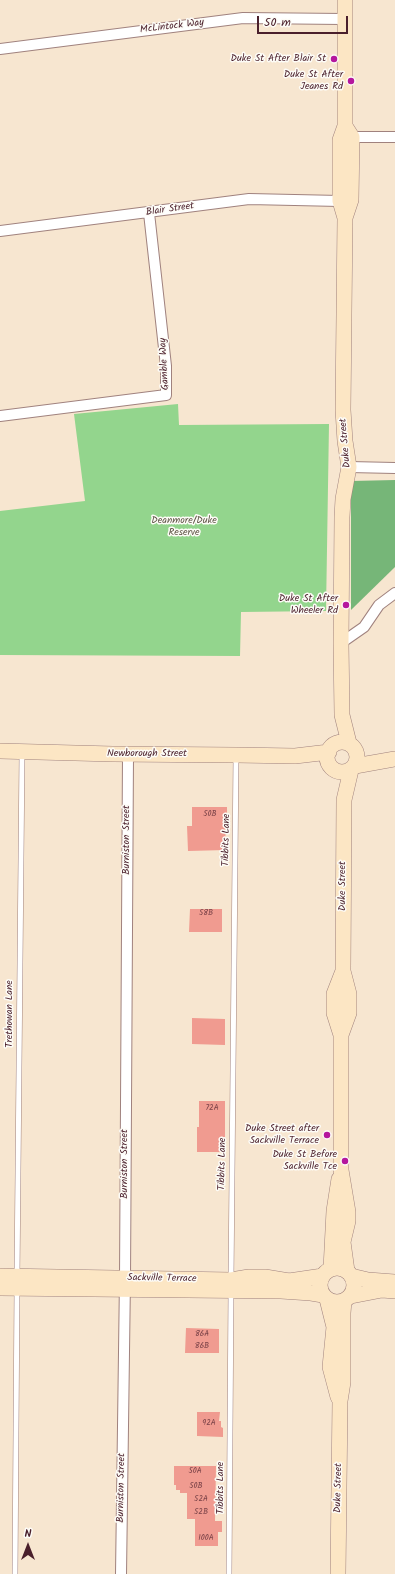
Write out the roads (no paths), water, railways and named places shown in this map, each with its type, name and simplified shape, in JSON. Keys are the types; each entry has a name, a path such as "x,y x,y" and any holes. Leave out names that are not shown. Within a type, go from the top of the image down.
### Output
{"main road":[{"name":"Duke Street","path":"344,218 351,200 344,19 345,0"},
{"name":"Duke Street","path":"327,1272 334,1212 341,1170 341,1035 334,1012 334,994 343,971 344,800 339,754 342,715 342,517 343,499 349,467 345,441 343,410 344,218 340,200 340,140 348,132"},
{"name":"Newborough Street","path":"0,751 294,756 339,754 393,759"},
{"name":"Duke Street","path":"339,754 358,756 344,800"},
{"path":"339,754 342,772 353,768"},
{"name":"Newborough Street","path":"353,768 393,759"},
{"name":"Duke Street","path":"341,1170 348,1212 348,1221 343,1242 349,1274"},
{"path":"395,1282 368,1280 349,1274 337,1268 327,1272 320,1286 325,1297 335,1302 382,1290 395,1291"},
{"name":"Sackville Terrace","path":"231,1285 249,1277 265,1277 289,1281 327,1272"},
{"path":"348,1298 354,1286 349,1274"},
{"name":"Sackville Terrace","path":"0,1276 17,1282 231,1285 300,1292 325,1297"},
{"name":"Sackville Terrace","path":"0,1288 17,1282"},
{"name":"Duke Street","path":"325,1297 334,1327 330,1367 340,1401"},
{"name":"Duke Street","path":"338,1574 340,1401 343,1382 343,1313 348,1298"}],"street":[{"name":"McLintock Way","path":"0,49 243,18 344,19"},
{"path":"348,132 395,137"},
{"name":"Blair Street","path":"0,232 249,199 340,200"},
{"name":"Gamble Way","path":"0,416 166,396 166,366 149,213"},
{"path":"349,467 395,468"},
{"path":"341,643 364,627 379,605 395,593"},
{"name":"Burniston Street","path":"121,1574 125,1284 128,754"}],"lane":[{"name":"Trethowan Lane","path":"16,1574 22,752"},
{"name":"Tibbits Lane","path":"229,1574 236,754"}],"place":[{"name":"Duke St After Blair St","path":"334,59"},
{"name":"Duke St After Jeanes Rd","path":"351,81"},
{"name":"Duke St After Wheeler Rd","path":"346,605"},
{"name":"Duke Street after Sackville Terrace","path":"327,1135"},
{"name":"Duke St Before Sackville Tce","path":"345,1161"}],"park label":[{"name":"Deanmore/Duke Reserve","path":"184,526"}]}
